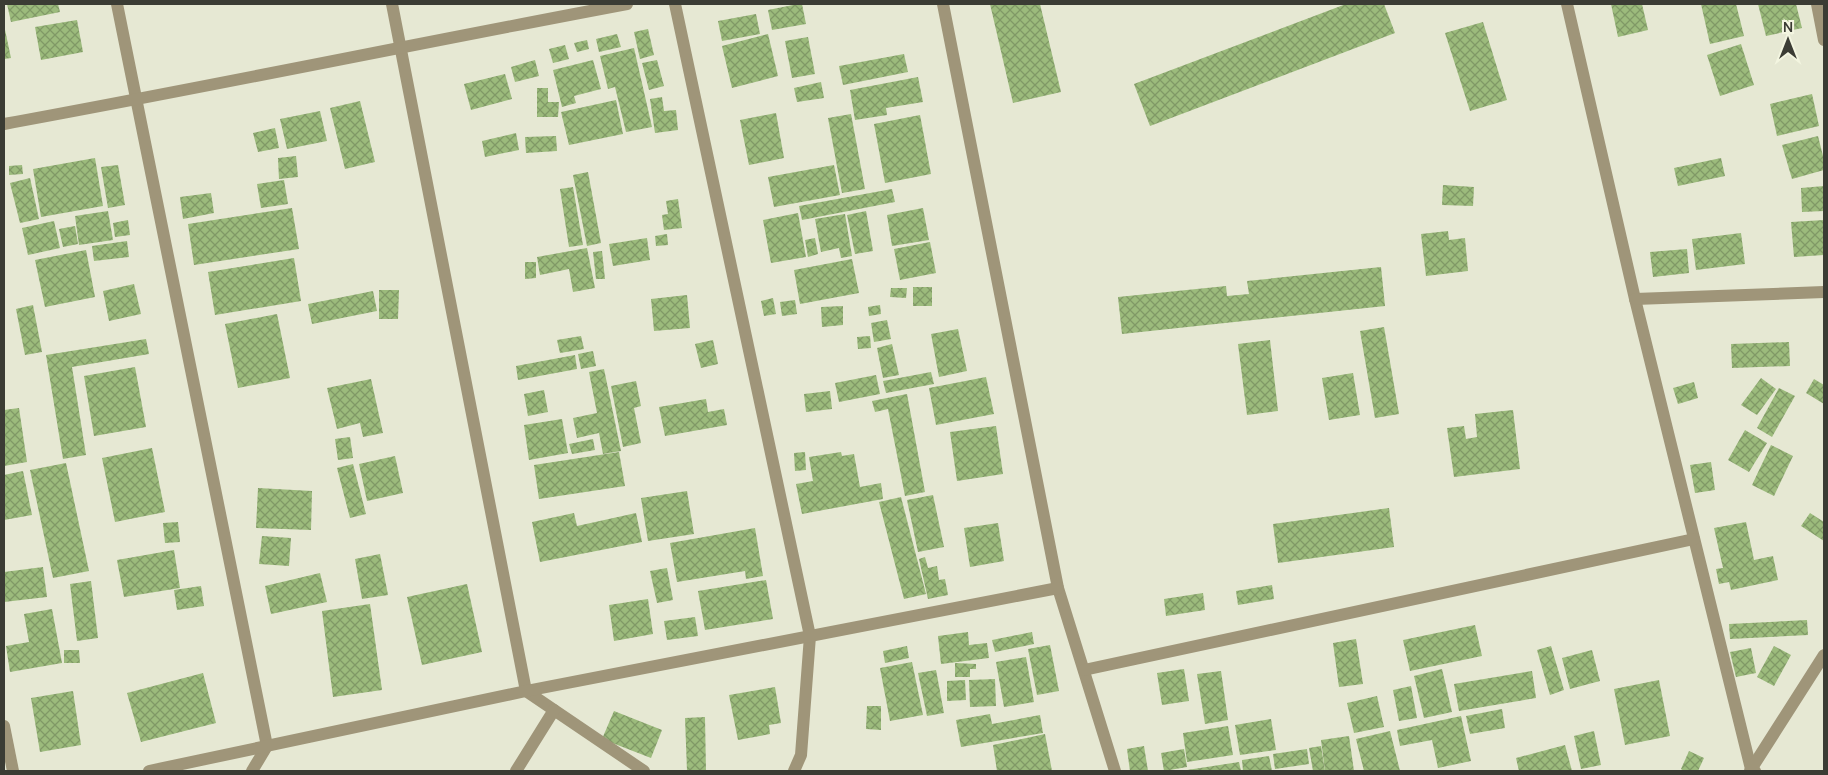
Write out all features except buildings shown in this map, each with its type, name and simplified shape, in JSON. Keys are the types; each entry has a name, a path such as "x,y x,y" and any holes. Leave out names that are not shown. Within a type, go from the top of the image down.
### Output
{"street":[{"path":"117,4 267,746 252,771"},
{"path":"392,4 526,691 644,771"},
{"path":"4,124 136,100 400,46 626,4"},
{"path":"675,4 810,636 801,756 794,771"},
{"path":"943,4 1058,588 1115,771"},
{"path":"1567,4 1635,299 1752,770"},
{"path":"1817,4 1824,40"},
{"path":"1635,299 1824,292"},
{"path":"1084,670 1694,539"},
{"path":"149,771 526,691 1058,588"},
{"path":"1752,770 1824,655"},
{"path":"516,771 554,710"},
{"path":"4,726 13,771"}]}
